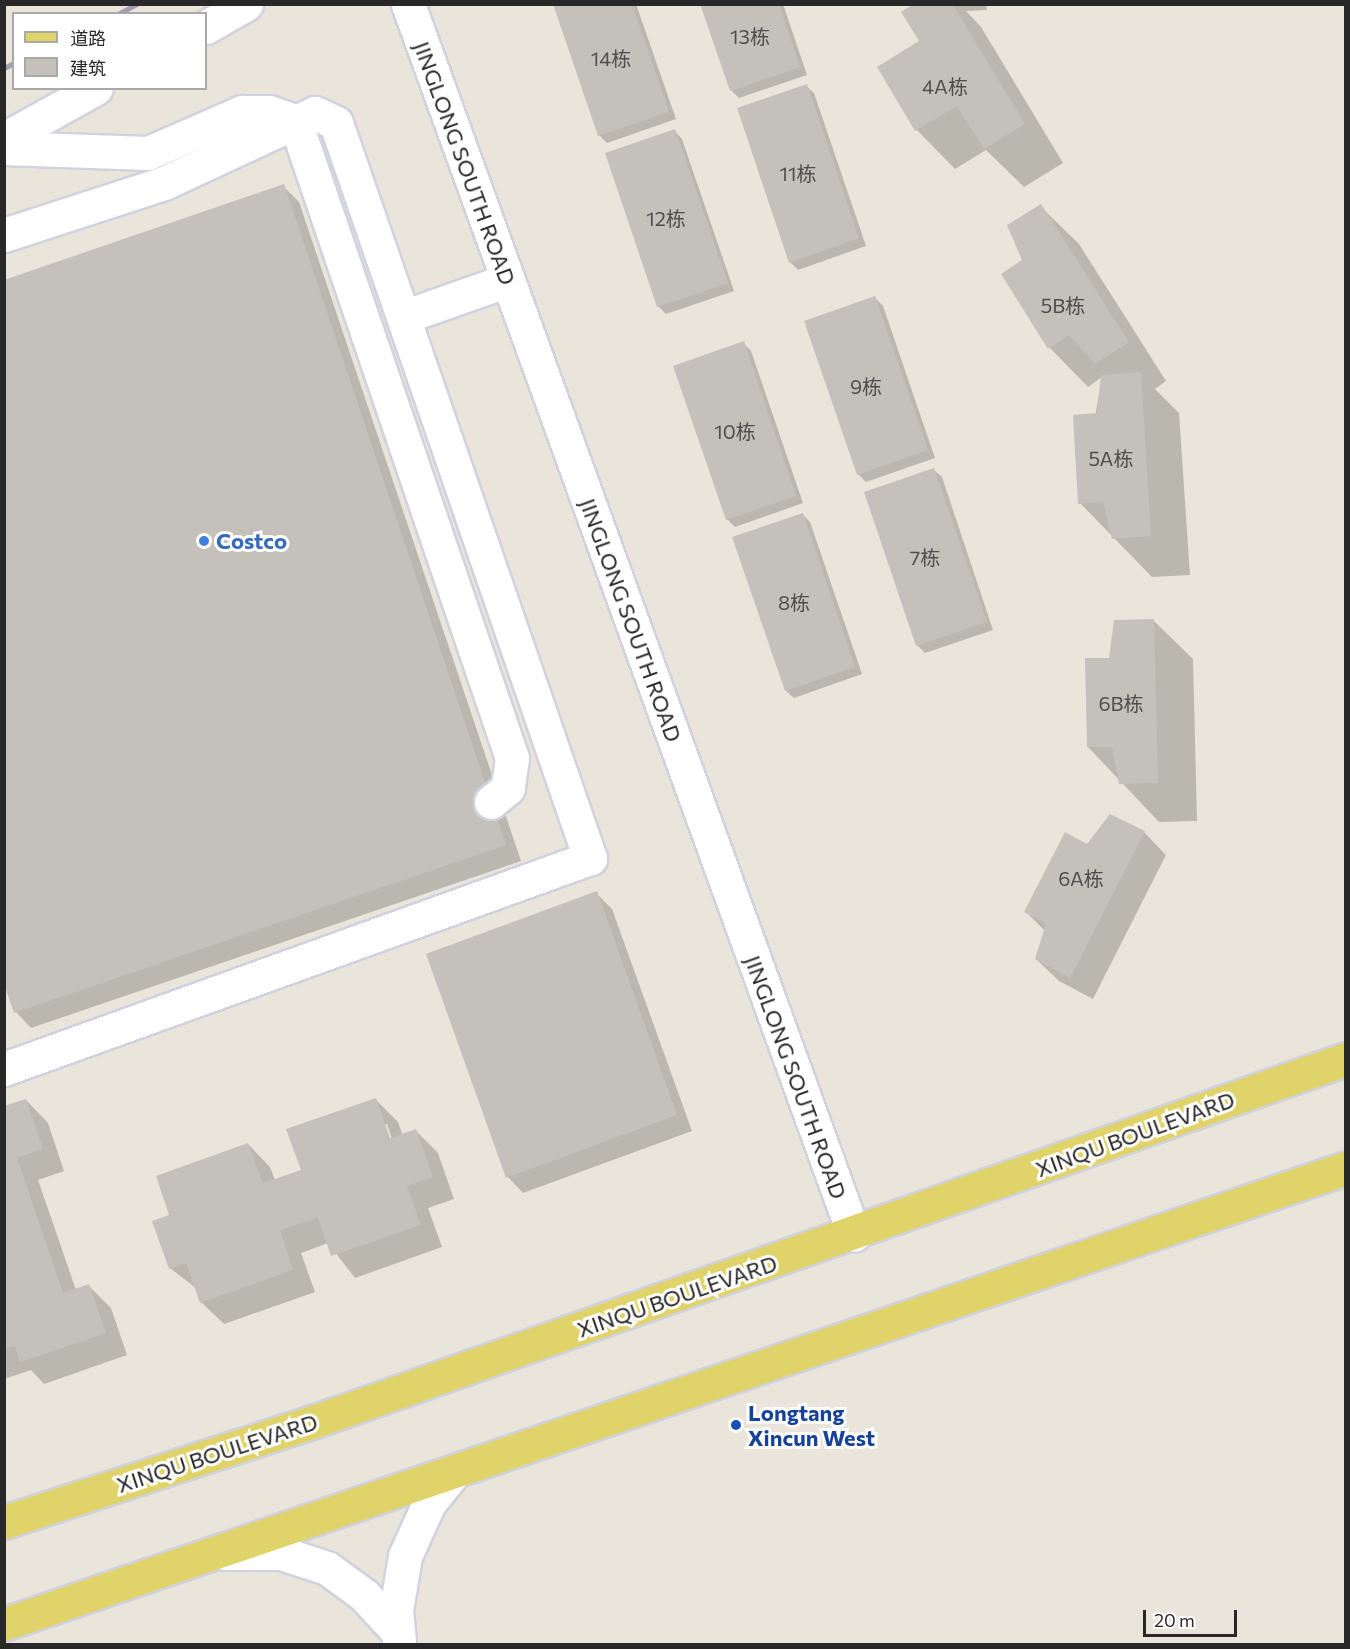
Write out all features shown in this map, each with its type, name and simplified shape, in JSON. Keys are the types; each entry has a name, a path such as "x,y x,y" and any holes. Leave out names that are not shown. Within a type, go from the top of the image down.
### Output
{"main road":[{"name":"XINQU BOULEVARD","path":"4,1522 854,1235 1346,1059"},
{"path":"4,1624 452,1475 1346,1168"}],"street":[{"path":"207,26 246,4"},
{"name":"JINGLONG SOUTH ROAD","path":"408,4 854,1235"},
{"path":"4,139 92,90"},
{"path":"4,148 148,153 242,112 269,112 295,121"},
{"path":"4,235 164,183 315,113 336,123 590,858 4,1069"},
{"path":"295,121 512,758 508,788 491,802"},
{"path":"403,318 508,279"},
{"path":"399,1638 405,1556 429,1503 452,1475"},
{"path":"214,1554 258,1551 307,1559 356,1588 399,1638"}],"building":[{"path":"553,4 632,4 669,112 598,136"},
{"path":"700,4 779,4 800,67 730,91"},
{"path":"912,5 953,5 1025,124 984,149 957,106 915,131 877,67 919,41 901,12"},
{"path":"807,84 859,238 789,263 737,108"},
{"path":"675,129 728,283 657,307 605,153"},
{"name":"Costco","path":"284,184 506,845 14,1013 4,984 4,280"},
{"path":"1041,204 1129,342 1095,364 1069,335 1048,349 1001,274 1022,260 1007,225"},
{"path":"875,296 928,450 857,475 804,321"},
{"path":"744,341 796,496 726,520 673,366"},
{"path":"1141,372 1151,536 1112,539 1103,502 1078,504 1073,415 1097,413 1101,375"},
{"path":"934,468 987,622 916,646 864,492"},
{"path":"803,513 855,667 785,691 732,537"},
{"path":"1154,619 1158,783 1119,784 1112,747 1087,747 1085,658 1109,658 1114,620"},
{"path":"1110,814 1145,831 1070,978 1035,959 1046,923 1024,912 1065,832 1087,844"},
{"path":"597,891 677,1115 506,1178 426,954"},
{"path":"376,1098 390,1138 416,1129 433,1177 407,1186 421,1225 331,1256 318,1217 280,1230 293,1270 200,1303 186,1263 169,1269 152,1221 169,1215 156,1176 248,1143 263,1183 301,1170 286,1129"},
{"path":"26,1099 43,1149 17,1158 63,1293 89,1284 106,1333 20,1362 15,1346 4,1349 4,1106"}],"railway":[{"path":"122,12 137,4"},
{"path":"4,68 12,64"}],"place":[{"name":"Costco","path":"204,541"},
{"name":"Longtang Xincun West","path":"736,1425"}]}
